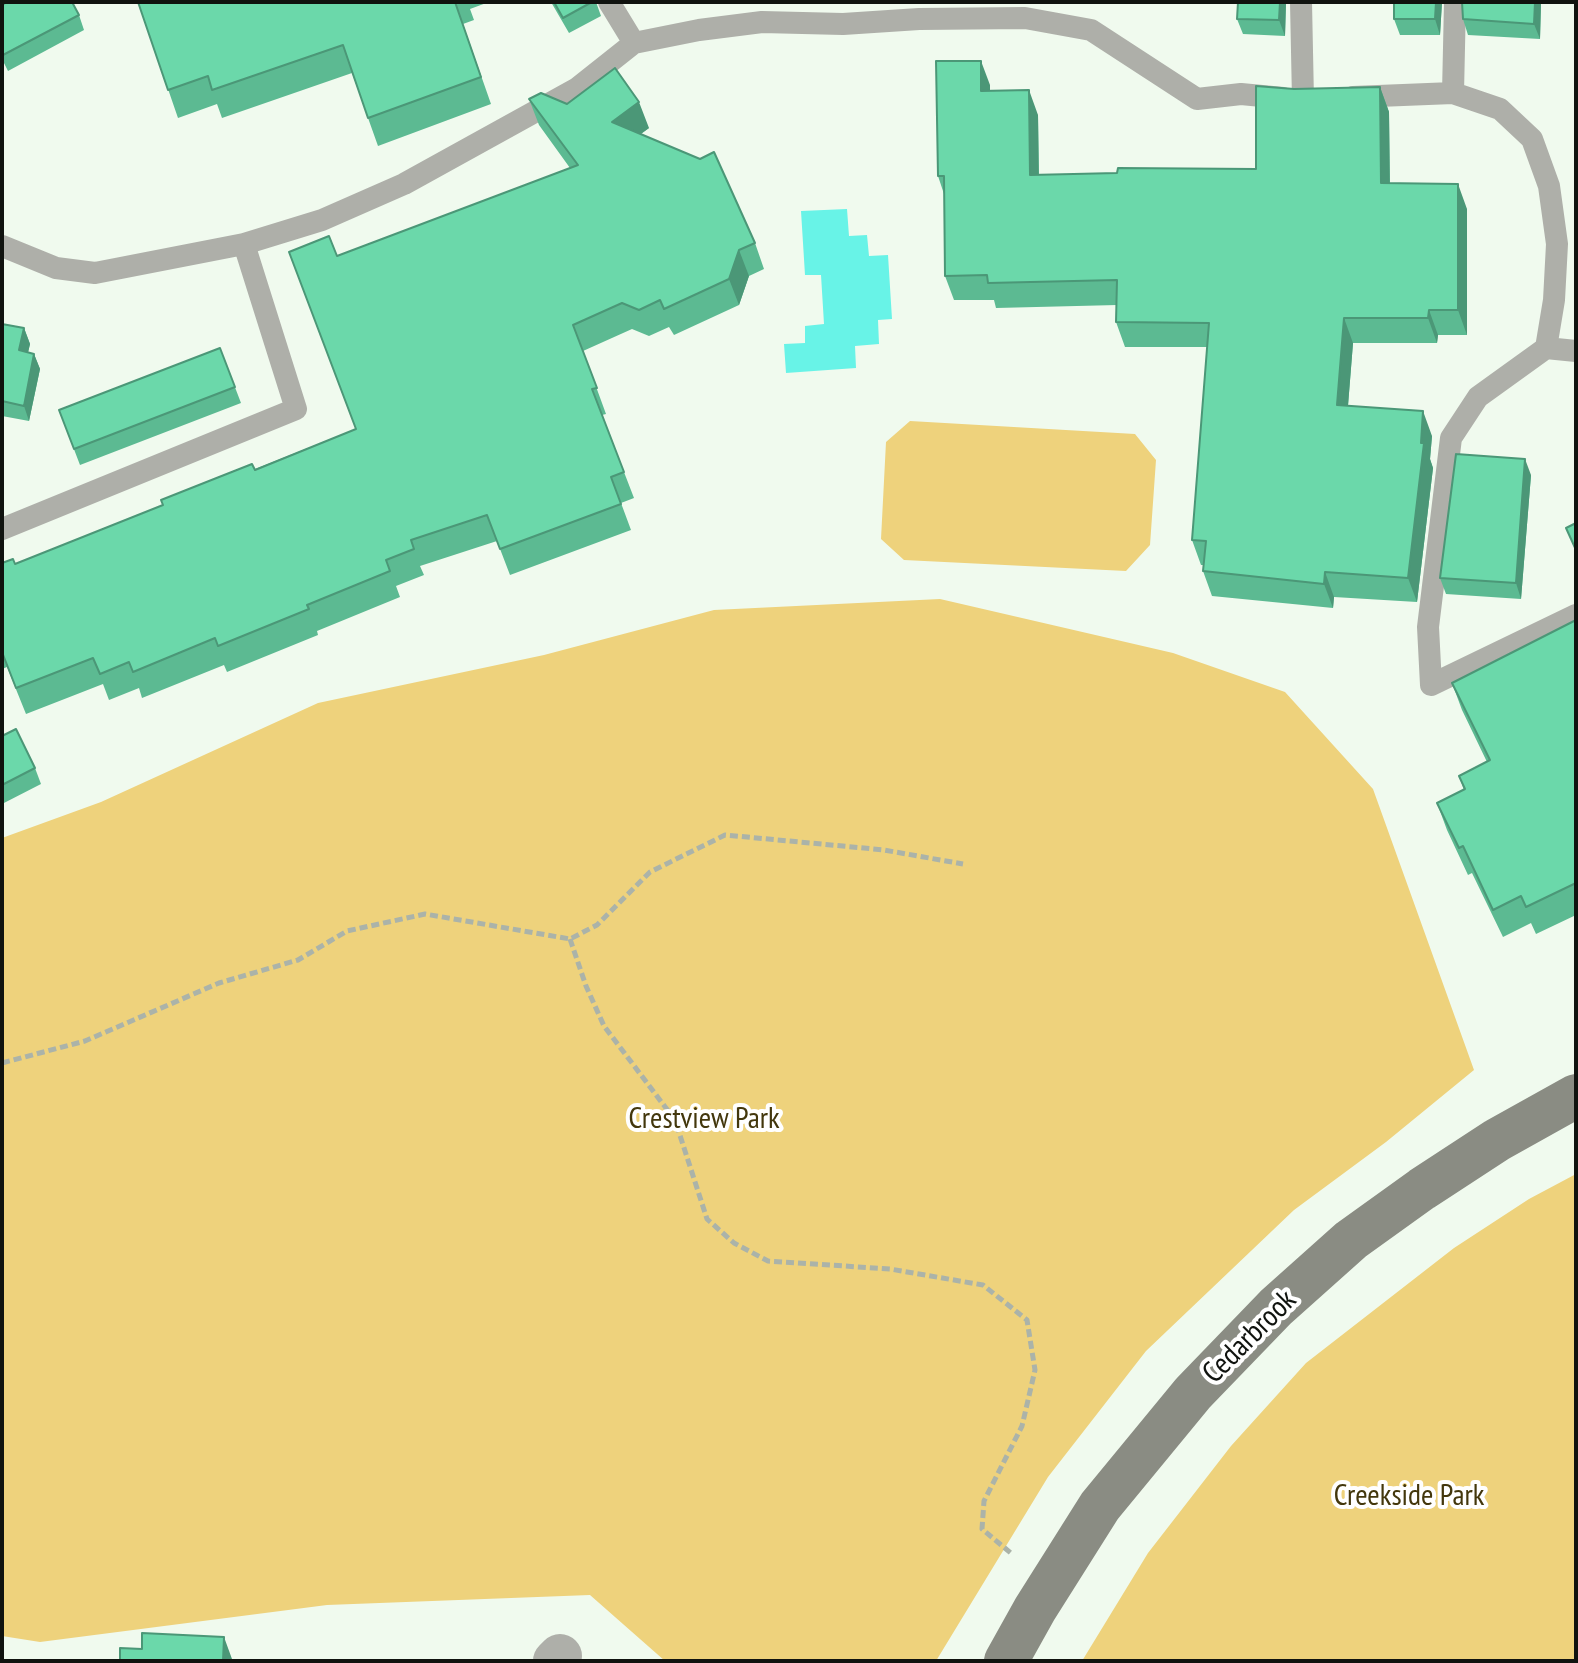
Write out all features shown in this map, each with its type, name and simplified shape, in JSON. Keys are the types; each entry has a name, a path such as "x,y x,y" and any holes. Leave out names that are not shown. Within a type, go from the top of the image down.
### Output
{"street":[{"name":"Cedarbrook","path":"1006,1661 1100,1506 1193,1393 1276,1307 1351,1240 1410,1198 1497,1140 1576,1096"}],"lane":[{"path":"609,2 634,43"},
{"path":"1301,2 1318,99"},
{"path":"1453,93 1455,2"},
{"path":"2,246 56,268 95,273 244,244 322,220 404,184 576,89 634,43 762,22 843,24 961,10 1091,30 1197,99 1241,94 1318,99 1453,93 1500,109 1532,139 1549,186 1557,244 1554,300 1546,348"},
{"path":"2,529 296,409 244,244"},
{"path":"1576,351 1546,348 1478,397 1451,438 1428,627 1431,685 1576,615"}],"path":[{"path":"2,1063 85,1041 219,983 298,960 347,931 409,917 425,914 570,939 597,925 650,872 725,835 884,850 963,864"},
{"path":"570,939 604,1026 628,1062 675,1120 707,1219 734,1243 768,1261 890,1269 983,1285 1027,1320 1035,1370 1022,1426 984,1501 982,1529 1053,1580"}],"green space":[{"path":"910,421 1135,434 1156,460 1150,545 1126,571 904,560 881,539 886,442"},
{"name":"Crestview Park","path":"940,599 1173,653 1285,692 1373,789 1474,1070 1386,1142 1294,1210 1146,1351 1048,1477 936,1661 665,1661 590,1595 327,1605 40,1642 2,1636 2,838 101,802 318,703 544,655 714,610"},
{"name":"Creekside Park","path":"1576,1174 1576,1661 1082,1661 1148,1553 1231,1446 1306,1363 1454,1248 1529,1199"}],"water":[{"path":"847,209 849,236 867,235 869,256 888,255 892,319 878,320 879,344 855,346 856,368 786,373 784,344 805,343 805,326 824,324 821,275 805,275 801,211"}],"building":[{"path":"7,2 72,2 79,15 3,55 2,5"},
{"path":"138,2 455,2 481,77 368,118 343,45 212,90 208,76 168,90"},
{"path":"554,2 592,2 563,18"},
{"path":"1238,2 1280,2 1279,20 1237,19"},
{"path":"1394,2 1436,2 1435,19 1394,19"},
{"path":"1462,2 1535,2 1534,24 1463,19"},
{"path":"936,61 981,61 981,91 1029,90 1030,175 1117,173 1118,168 1256,169 1256,86 1294,89 1380,87 1381,183 1458,184 1458,310 1429,310 1428,318 1344,318 1337,405 1423,411 1421,443 1424,443 1408,578 1325,572 1324,584 1203,571 1206,541 1192,540 1209,323 1116,322 1117,280 988,283 987,275 945,276 944,176 938,176"},
{"path":"615,68 639,102 612,122 700,159 714,152 755,243 739,250 729,279 664,309 660,300 639,310 622,303 573,325 597,388 592,389 624,472 611,477 621,504 500,549 487,515 411,540 414,549 386,560 390,571 307,605 309,609 218,646 215,638 133,672 129,662 100,674 93,658 16,688 2,652 2,563 13,559 15,564 163,505 161,500 214,479 252,464 255,470 356,429 289,252 329,236 337,256 578,165 529,99 541,93 567,104"},
{"path":"2,324 24,328 19,350 34,354 24,406 2,401"},
{"path":"220,348 235,387 74,449 59,410"},
{"path":"1456,454 1525,459 1516,583 1440,578"},
{"path":"1576,523 1576,550 1566,528"},
{"path":"1576,620 1576,883 1526,907 1521,896 1493,910 1463,846 1459,848 1437,803 1465,789 1459,776 1490,760 1452,683"},
{"path":"16,729 35,768 2,785 2,736"},
{"path":"142,1633 224,1637 223,1661 120,1661 120,1648 142,1649"}]}
